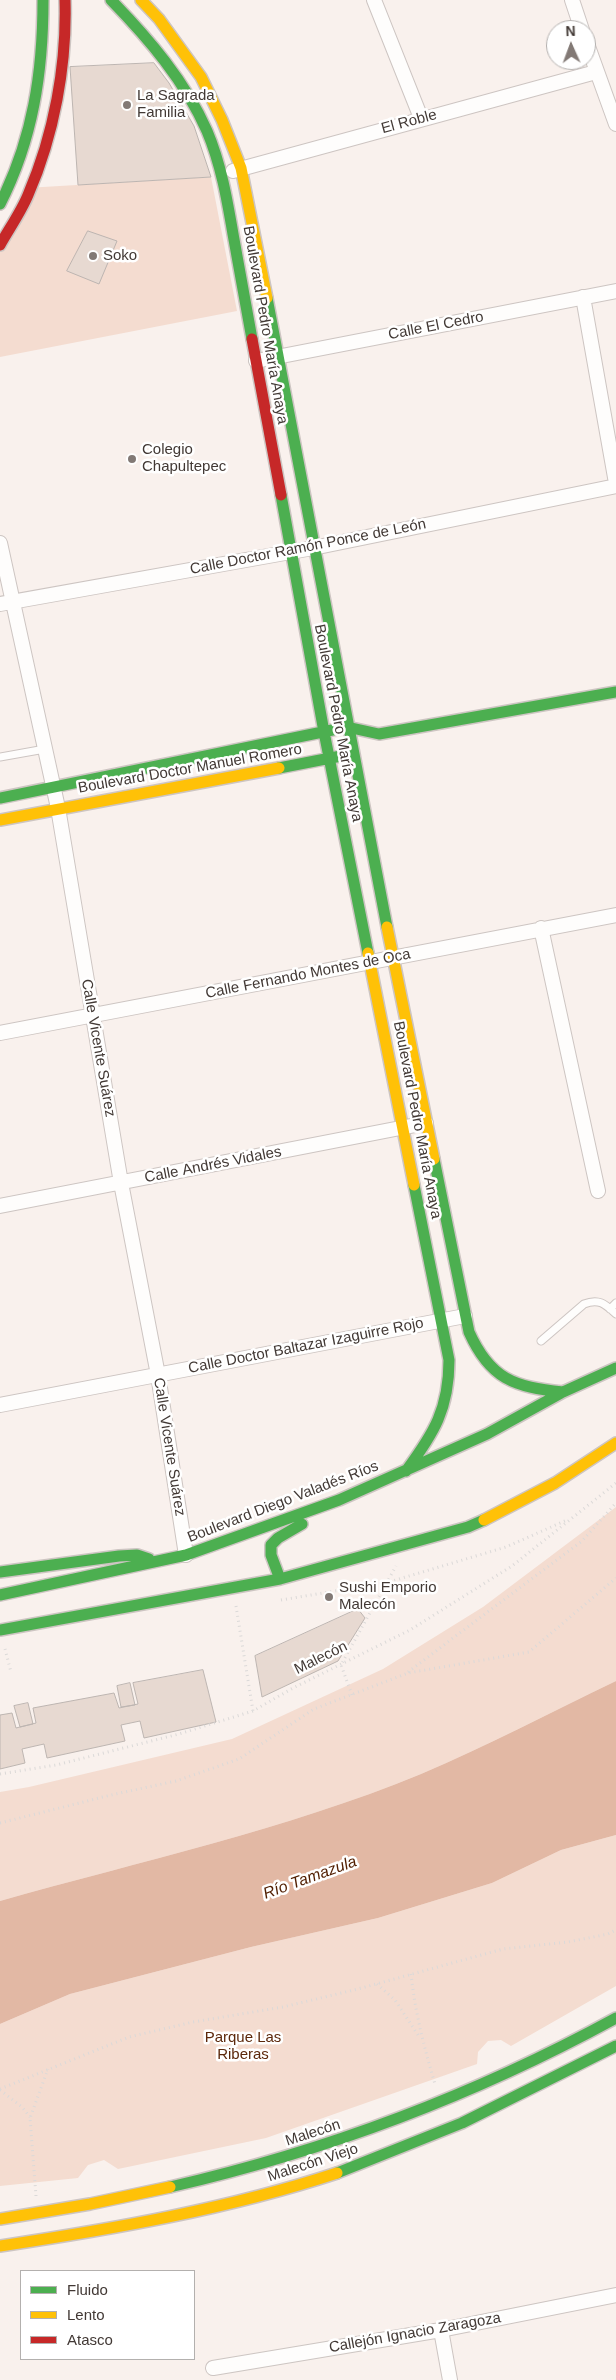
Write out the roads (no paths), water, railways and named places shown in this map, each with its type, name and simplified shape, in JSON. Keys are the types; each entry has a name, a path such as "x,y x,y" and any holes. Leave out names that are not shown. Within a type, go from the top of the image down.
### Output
{"street":[{"path":"0,204 15,170 34,104 41,68 43,0"},
{"path":"0,245 27,197 41,162 62,72 66,28 66,0"},
{"name":"Boulevard Pedro María Anaya","path":"111,0 160,54 186,90 204,125 222,174 324,732 449,1360 449,1395 435,1431 406,1471"},
{"name":"Boulevard Pedro María Anaya","path":"141,0 159,19 201,77 222,120 241,168 279,356 352,754 465,1316 474,1345 489,1367 499,1376 520,1386 563,1392"},
{"path":"374,0 421,118"},
{"path":"572,0 579,20"},
{"path":"596,72 616,124"},
{"name":"El Roble","path":"222,174 421,118 596,72"},
{"name":"Calle El Cedro","path":"256,361 616,291"},
{"path":"583,298 616,485"},
{"name":"Calle Doctor Ramón Ponce de León","path":"7,603 313,548 616,485"},
{"name":"Calle Vicente Suárez","path":"0,543 7,603 45,749 58,808 121,1182 158,1375 186,1555"},
{"name":"Boulevard Doctor Manuel Romero","path":"0,798 348,727 379,734 616,692"},
{"name":"Boulevard Doctor Manuel Romero","path":"0,820 352,754 379,734"},
{"name":"Calle Fernando Montes de Oca","path":"0,1033 616,915"},
{"path":"541,928 598,1191"},
{"name":"Calle Andrés Vidales","path":"0,1206 426,1123"},
{"name":"Calle Doctor Baltazar Izaguirre Rojo","path":"0,1405 465,1316"},
{"name":"Boulevard Diego Valadés Ríos","path":"0,1595 186,1555 339,1500 487,1434 563,1392 616,1368"},
{"path":"0,1630 280,1579 468,1527 510,1508 555,1483 616,1443"},
{"path":"280,1579 271,1555 273,1543 339,1500"},
{"path":"0,1572 119,1556 137,1555 158,1562"},
{"name":"Malecón","path":"0,2218 33,2215 237,2172 376,2129 441,2103 567,2046 616,2018"},
{"name":"Malecón Viejo","path":"0,2246 109,2230 300,2185 443,2133 519,2097 616,2046"},
{"path":"0,2211 33,2215"},
{"name":"Callejón Ignacio Zaragoza","path":"213,2368 441,2330 616,2295"},
{"path":"441,2330 450,2380"}],"lane":[{"path":"0,757 45,749"},
{"path":"541,1340 584,1304 591,1301 601,1301 616,1314"},
{"path":"610,1308 616,1303"}],"water":[{"name":"Río Tamazula","path":"616,1681 616,1835 561,1850 492,1883 378,1918 251,1947 70,1994 0,2024 0,1901 212,1844 370,1794 470,1752"}],"place":[{"name":"La Sagrada Familia","path":"127,105"},
{"name":"Soko","path":"93,256"},
{"name":"Colegio Chapultepec","path":"132,459"},
{"name":"Sushi Emporio Malecón","path":"329,1597"}],"park label":[{"name":"Parque Las Riberas","path":"243,2046"}]}
